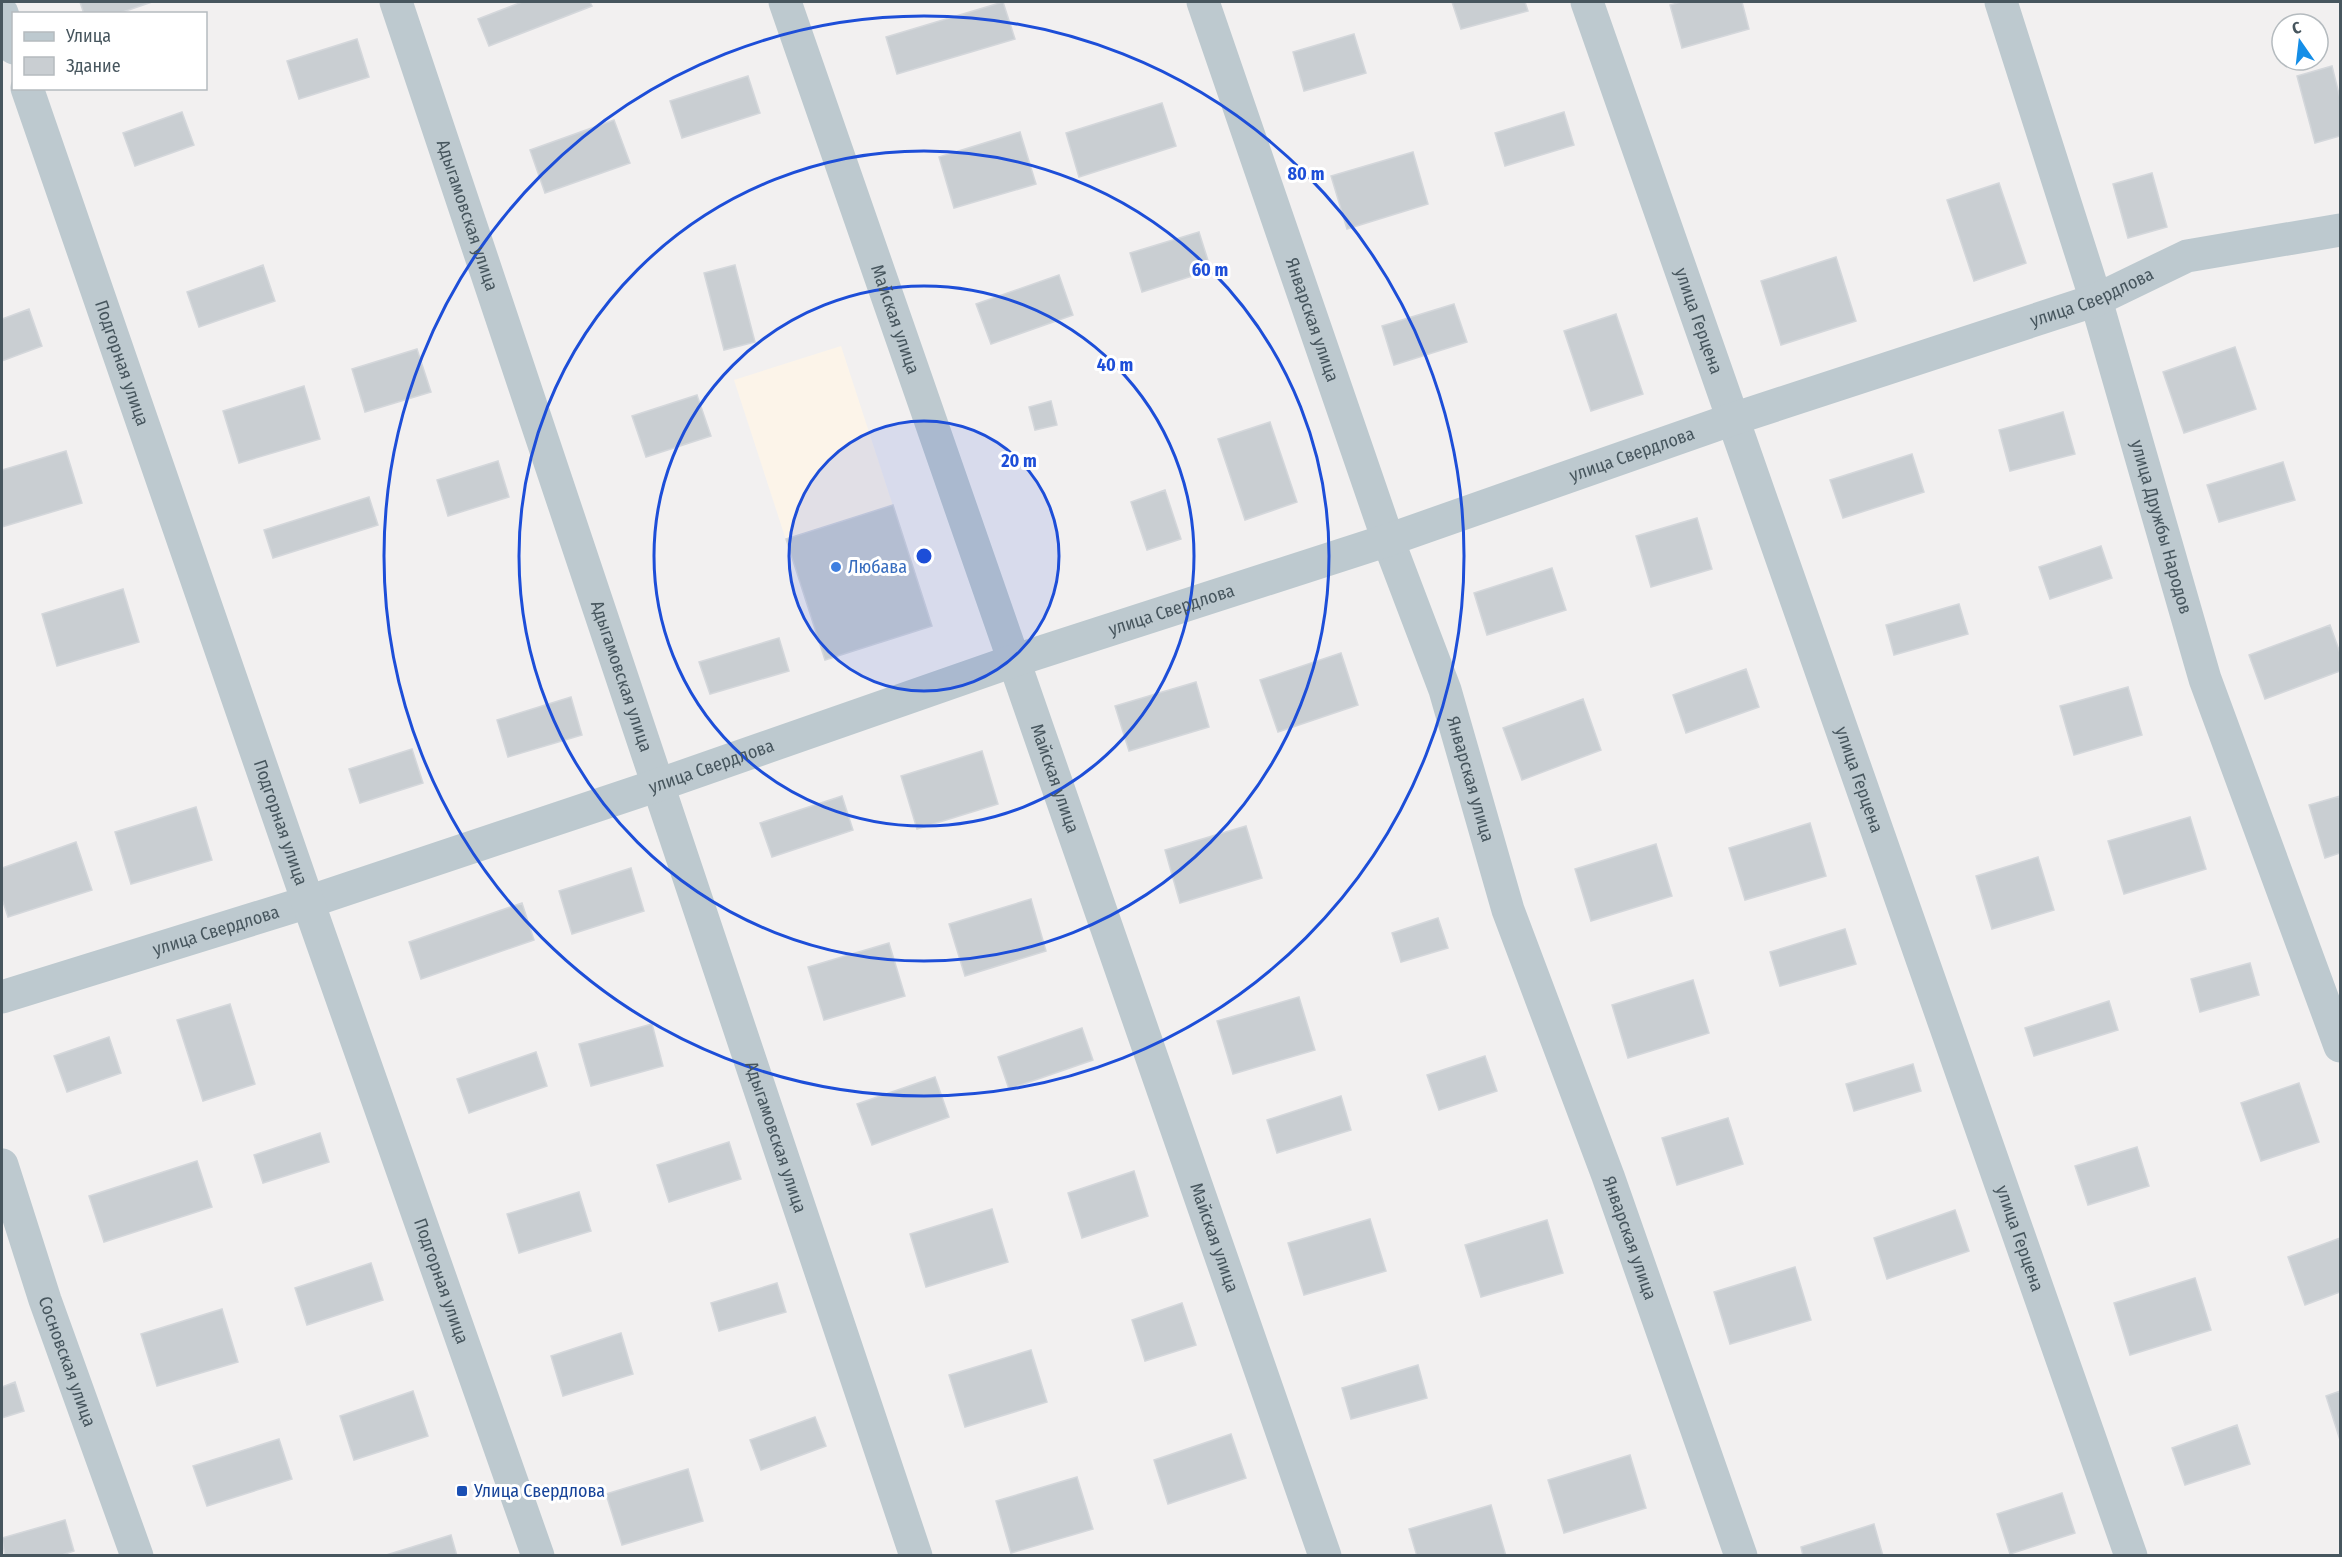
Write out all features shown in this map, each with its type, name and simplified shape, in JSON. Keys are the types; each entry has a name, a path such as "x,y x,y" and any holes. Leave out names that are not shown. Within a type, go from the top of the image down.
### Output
{"street":[{"name":"Адыгамовская улица","path":"396,2 916,1556"},
{"name":"Майская улица","path":"785,2 1016,660 1325,1556"},
{"name":"Январская улица","path":"1203,2 1388,540 1445,690 1508,910 1608,1176 1741,1556"},
{"name":"улица Герцена","path":"1587,2 2131,1556"},
{"name":"улица Дружбы Народов","path":"2001,2 2096,300 2205,679 2340,1046"},
{"path":"2,13 12,42"},
{"name":"Подгорная улица","path":"28,90 308,902 538,1556"},
{"name":"улица Свердлова","path":"2,997 308,902 658,785 1016,660 1388,540 1733,419 2096,300 2187,256 2340,230"},
{"name":"Сосновская улица","path":"2,1165 45,1300 137,1556"}],"shaded area":[{"path":"841,346 932,626 825,660 734,380"}],"building":[{"path":"80,2 152,2 123,12 83,12"},
{"path":"522,2 590,2 592,6 489,46 478,19"},
{"path":"1003,2 1015,39 897,74 886,37"},
{"path":"1452,2 1525,2 1528,11 1461,29"},
{"path":"1681,2 1742,2 1749,29 1682,48 1670,5"},
{"path":"1354,34 1366,73 1304,91 1293,52"},
{"path":"357,39 369,77 299,99 287,61"},
{"path":"2332,66 2340,98 2340,136 2315,143 2297,76 2311,72 2330,72"},
{"path":"748,76 760,113 682,138 670,101"},
{"path":"1162,103 1176,146 1079,177 1066,133"},
{"path":"182,112 194,145 135,166 123,133"},
{"path":"1564,112 1574,145 1505,166 1495,133"},
{"path":"614,120 630,163 545,193 530,150"},
{"path":"1020,132 1036,184 954,208 939,157"},
{"path":"1413,152 1428,204 1347,229 1331,176"},
{"path":"2152,173 2167,227 2128,238 2113,184"},
{"path":"1999,183 2026,263 1974,281 1947,200"},
{"path":"1199,232 1211,270 1142,292 1130,253"},
{"path":"1836,257 1856,321 1781,345 1761,281"},
{"path":"263,265 275,301 199,327 187,292"},
{"path":"735,265 755,342 724,350 704,273"},
{"path":"1059,275 1073,315 991,344 976,304"},
{"path":"1454,304 1467,342 1394,365 1382,326"},
{"path":"29,309 42,346 2,361 2,319"},
{"path":"1616,314 1643,394 1591,411 1564,331"},
{"path":"2235,347 2256,409 2184,433 2163,372"},
{"path":"417,349 431,392 365,412 352,369"},
{"path":"304,386 320,439 239,463 223,411"},
{"path":"697,395 711,436 646,457 632,416"},
{"path":"1051,401 1057,425 1035,430 1029,407"},
{"path":"2063,412 2075,454 2010,471 1999,430"},
{"path":"1270,422 1297,502 1245,520 1218,439"},
{"path":"66,451 82,503 2,527 2,470"},
{"path":"1912,454 1924,492 1843,518 1830,480"},
{"path":"498,461 509,497 448,516 437,480"},
{"path":"2283,462 2295,500 2219,522 2207,485"},
{"path":"1165,490 1181,539 1147,550 1131,502"},
{"path":"369,497 378,525 273,558 264,530"},
{"path":"893,505 932,626 825,660 786,539"},
{"path":"1697,518 1712,569 1651,587 1636,536"},
{"path":"2101,546 2112,578 2050,599 2039,567"},
{"path":"1552,568 1566,610 1487,635 1474,593"},
{"path":"123,589 139,642 57,666 42,614"},
{"path":"1959,604 1968,634 1894,655 1886,625"},
{"path":"2330,625 2340,653 2340,671 2265,699 2249,655"},
{"path":"779,638 789,671 710,694 699,662"},
{"path":"1341,653 1358,705 1278,732 1260,680"},
{"path":"1746,669 1759,707 1686,733 1673,695"},
{"path":"1196,682 1209,727 1129,751 1115,706"},
{"path":"2128,687 2142,735 2074,755 2060,706"},
{"path":"571,697 582,735 508,757 497,720"},
{"path":"1583,699 1601,750 1522,780 1503,728"},
{"path":"412,749 423,783 360,803 349,769"},
{"path":"982,751 998,804 917,829 901,776"},
{"path":"842,796 853,830 772,857 760,823"},
{"path":"2340,796 2340,853 2325,858 2309,805"},
{"path":"196,807 212,860 131,884 115,832"},
{"path":"2190,817 2206,869 2124,894 2108,841"},
{"path":"1810,823 1826,876 1745,900 1729,848"},
{"path":"1246,826 1262,878 1180,903 1165,850"},
{"path":"76,842 92,890 8,917 2,899 2,868"},
{"path":"1656,844 1672,896 1591,921 1575,869"},
{"path":"2038,857 2054,910 1992,929 1976,876"},
{"path":"631,868 644,911 572,934 559,891"},
{"path":"1031,899 1046,951 965,976 949,924"},
{"path":"522,903 534,940 421,979 409,942"},
{"path":"1438,918 1448,948 1401,962 1392,933"},
{"path":"1845,929 1856,964 1780,986 1770,952"},
{"path":"889,943 905,996 824,1020 808,967"},
{"path":"2250,963 2259,995 2200,1012 2191,979"},
{"path":"1693,980 1709,1033 1628,1058 1612,1005"},
{"path":"1299,997 1315,1050 1233,1074 1217,1021"},
{"path":"2109,1001 2118,1030 2034,1056 2025,1028"},
{"path":"230,1004 255,1084 203,1101 177,1020"},
{"path":"652,1024 663,1066 591,1086 579,1044"},
{"path":"1082,1028 1093,1060 1009,1089 998,1057"},
{"path":"109,1037 121,1073 67,1092 54,1056"},
{"path":"536,1052 547,1086 469,1113 457,1079"},
{"path":"1485,1056 1497,1091 1439,1110 1427,1075"},
{"path":"1913,1064 1921,1091 1854,1111 1846,1084"},
{"path":"935,1077 949,1117 872,1145 857,1104"},
{"path":"2299,1083 2319,1142 2261,1161 2241,1103"},
{"path":"1341,1096 1351,1130 1277,1153 1267,1120"},
{"path":"1728,1118 1743,1164 1677,1185 1662,1138"},
{"path":"320,1133 329,1162 263,1183 254,1155"},
{"path":"729,1142 741,1179 669,1202 657,1165"},
{"path":"2137,1147 2149,1186 2088,1205 2075,1166"},
{"path":"197,1161 212,1207 104,1242 89,1196"},
{"path":"1134,1171 1148,1216 1082,1238 1068,1193"},
{"path":"579,1192 591,1231 519,1253 507,1214"},
{"path":"992,1209 1008,1262 926,1287 910,1234"},
{"path":"1955,1210 1969,1251 1887,1279 1874,1238"},
{"path":"1370,1219 1386,1271 1304,1295 1288,1243"},
{"path":"1547,1220 1563,1273 1481,1297 1465,1245"},
{"path":"2340,1238 2340,1292 2305,1305 2288,1257"},
{"path":"371,1263 383,1300 307,1325 295,1288"},
{"path":"1795,1267 1811,1320 1730,1344 1714,1292"},
{"path":"2195,1278 2211,1330 2130,1355 2114,1303"},
{"path":"777,1283 786,1312 719,1331 711,1303"},
{"path":"1182,1303 1196,1345 1145,1361 1132,1320"},
{"path":"222,1309 238,1362 157,1386 141,1334"},
{"path":"621,1333 633,1374 563,1396 551,1356"},
{"path":"1031,1350 1047,1402 965,1427 949,1375"},
{"path":"1418,1365 1427,1398 1351,1419 1342,1388"},
{"path":"15,1382 24,1411 2,1418 2,1387"},
{"path":"413,1391 428,1436 354,1460 340,1416"},
{"path":"2340,1391 2340,1440 2326,1396"},
{"path":"815,1417 826,1446 761,1470 750,1440"},
{"path":"2237,1425 2250,1464 2185,1485 2172,1448"},
{"path":"1231,1434 1246,1478 1168,1504 1154,1460"},
{"path":"279,1439 292,1479 207,1506 193,1466"},
{"path":"1630,1455 1646,1508 1564,1533 1548,1480"},
{"path":"688,1469 703,1521 622,1545 606,1494"},
{"path":"1077,1477 1093,1529 1011,1553 996,1501"},
{"path":"2062,1493 2075,1533 2010,1554 1997,1514"},
{"path":"1491,1505 1506,1556 1417,1556 1409,1529"},
{"path":"65,1520 74,1551 59,1556 5,1556 2,1538"},
{"path":"1874,1524 1883,1556 1803,1556 1801,1547"},
{"path":"451,1535 457,1556 383,1556"}],"place":[{"name":"Любава","path":"836,567"},
{"name":"Улица Свердлова","path":"462,1491"}]}
